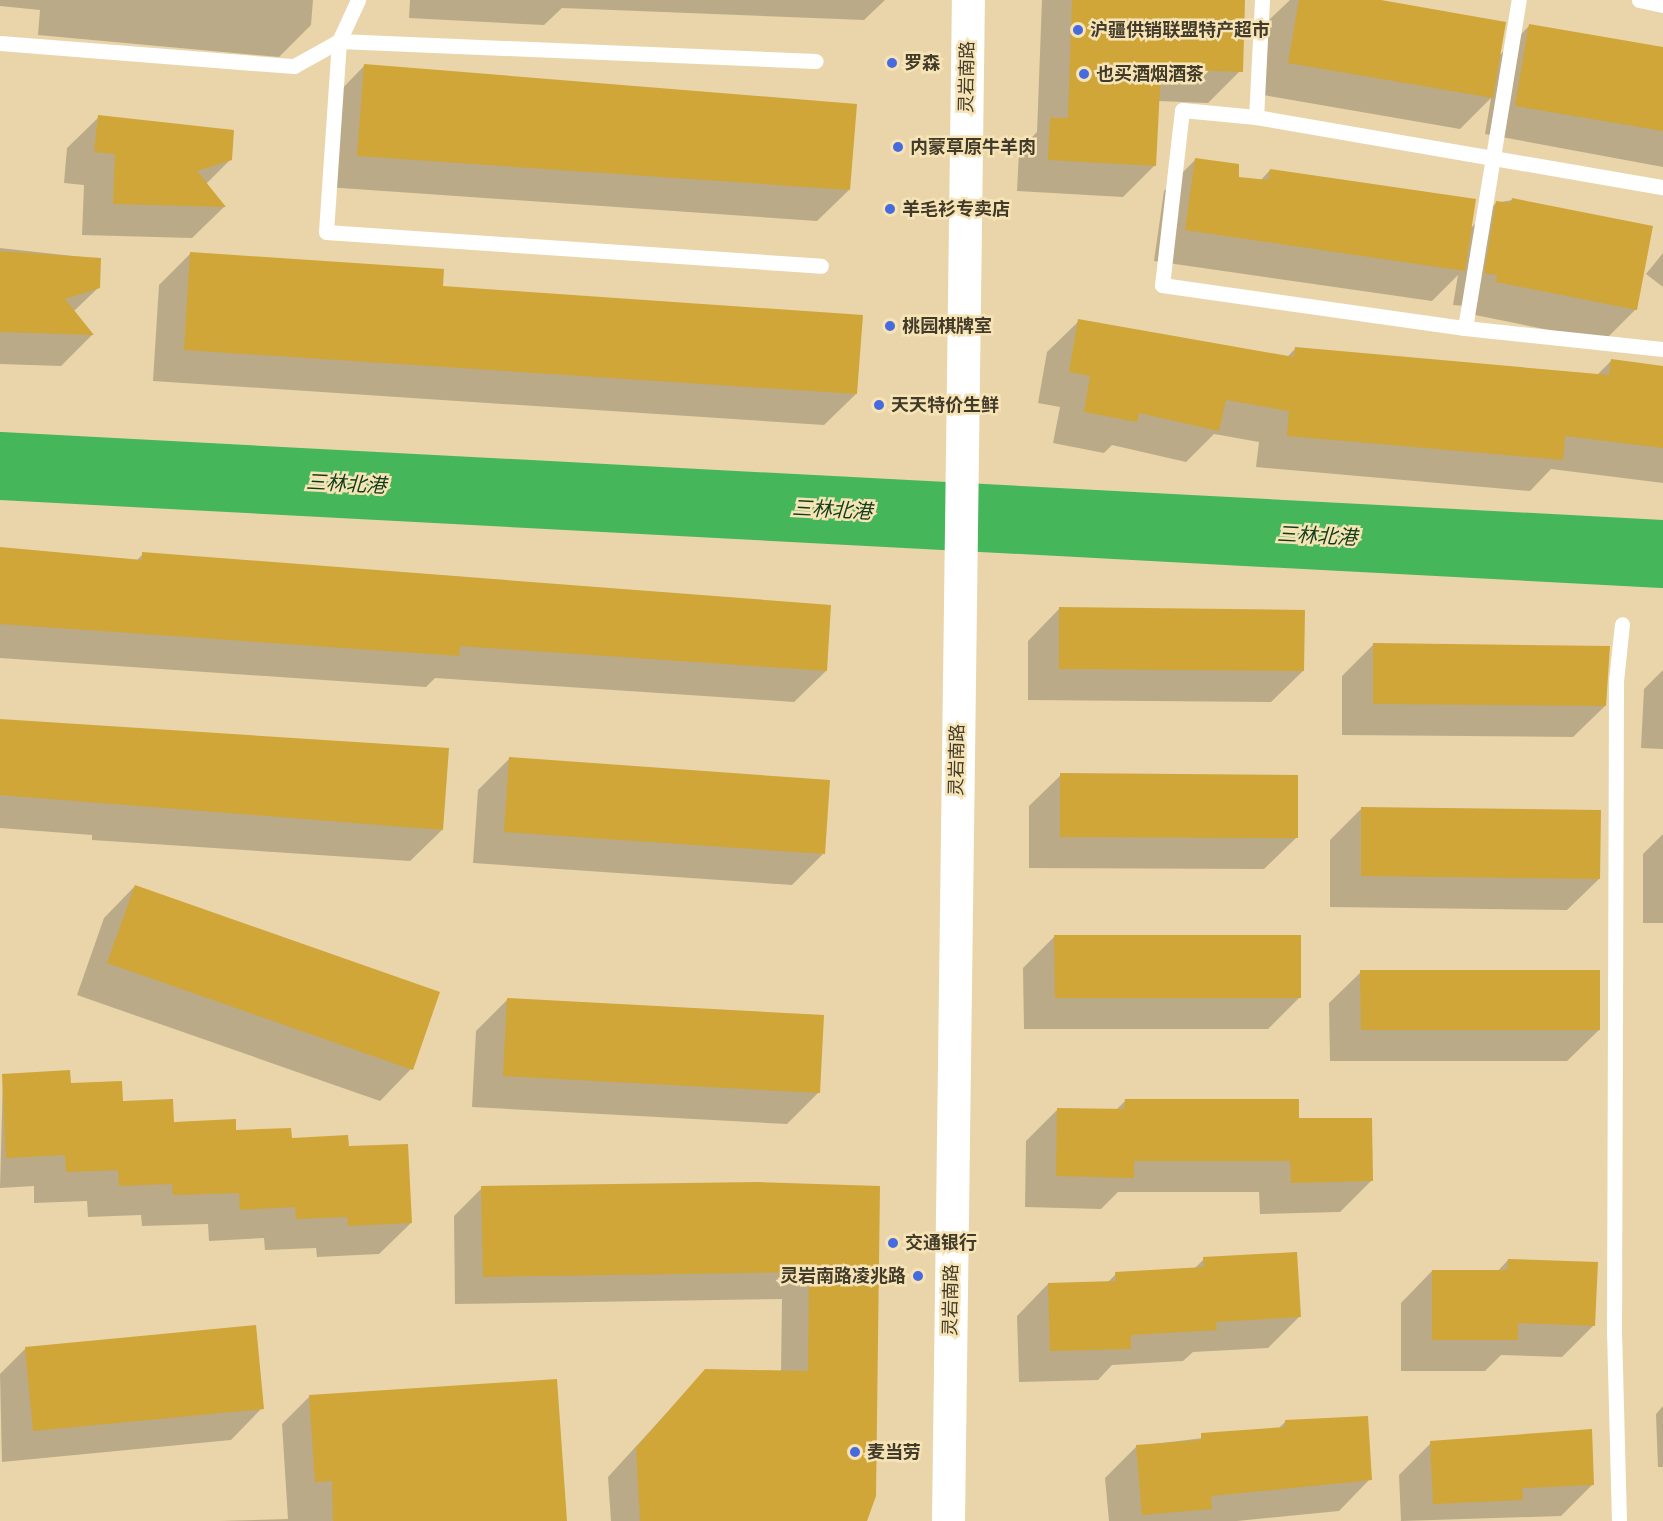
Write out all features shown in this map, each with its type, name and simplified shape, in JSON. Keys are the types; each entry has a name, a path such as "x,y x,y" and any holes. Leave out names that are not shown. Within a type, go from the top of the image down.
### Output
{"street":[{"name":"灵岩南路","path":"948,1521 968,0"}],"lane":[{"path":"357,0 339,41 326,232 821,266"},
{"path":"1257,117 1262,0"},
{"path":"1465,328 1489,159 1519,0"},
{"path":"1639,0 1663,5"},
{"path":"0,43 294,66 339,41 816,61"},
{"path":"1663,187 1489,159 1257,117 1182,110 1162,285 1465,328 1663,349"},
{"path":"1619,1521 1614,1309 1616,681 1622,624"}],"building":[{"path":"1072,0 1245,0 1243,72 1161,69 1156,166 1048,160 1050,118 1068,118"},
{"path":"1299,0 1381,0 1506,22 1493,98 1288,63"},
{"path":"1529,24 1663,47 1663,131 1515,106"},
{"path":"364,64 857,104 850,190 357,156"},
{"path":"98,115 234,130 232,160 197,171 226,207 113,204 115,154 94,152"},
{"path":"1195,158 1239,164 1239,177 1268,180 1270,169 1476,199 1465,271 1185,230"},
{"path":"1512,198 1653,226 1637,310 1496,282 1497,275 1484,273 1496,201 1511,203"},
{"path":"0,251 101,258 100,288 65,299 94,335 0,332"},
{"path":"190,252 444,269 443,286 863,315 857,394 184,350"},
{"path":"1078,319 1294,357 1295,347 1609,375 1611,359 1663,366 1663,448 1565,436 1563,460 1287,436 1289,411 1226,400 1219,431 1139,413 1137,422 1084,412 1090,376 1069,372"},
{"path":"0,547 142,560 142,552 831,605 827,671 460,646 459,656 0,624"},
{"path":"1059,607 1305,610 1304,671 1059,669"},
{"path":"1373,643 1610,646 1606,706 1373,704"},
{"path":"0,719 449,748 443,830 0,795"},
{"path":"509,757 830,780 825,854 504,832"},
{"path":"1060,773 1298,775 1298,838 1060,837"},
{"path":"1361,807 1601,810 1600,879 1361,876"},
{"path":"135,885 440,992 413,1070 107,963"},
{"path":"1054,935 1301,935 1301,998 1055,998"},
{"path":"1360,970 1600,970 1600,1030 1361,1030"},
{"path":"507,998 824,1015 820,1093 503,1076"},
{"path":"70,1070 71,1083 122,1081 123,1101 173,1099 174,1122 236,1119 236,1130 291,1128 292,1138 348,1135 349,1146 408,1144 412,1223 348,1226 347,1217 296,1219 295,1207 240,1210 239,1193 173,1195 172,1184 119,1186 118,1170 66,1172 65,1155 6,1158 2,1074"},
{"path":"1125,1099 1299,1099 1299,1118 1372,1118 1373,1181 1291,1183 1290,1161 1134,1161 1134,1178 1056,1176 1057,1108 1124,1109"},
{"path":"758,1182 880,1186 876,1496 867,1521 640,1521 636,1448 705,1369 808,1371 809,1272 483,1277 481,1186"},
{"path":"1297,1252 1301,1317 1216,1322 1217,1330 1131,1335 1131,1349 1050,1351 1048,1283 1116,1281 1115,1272 1204,1267 1203,1257"},
{"path":"1508,1259 1598,1262 1595,1326 1518,1323 1518,1340 1432,1340 1432,1270 1507,1270"},
{"path":"256,1325 264,1409 33,1431 25,1347"},
{"path":"557,1379 567,1521 333,1521 332,1481 315,1482 309,1395"},
{"path":"1368,1416 1372,1480 1211,1496 1212,1509 1142,1515 1136,1445 1201,1440 1201,1433 1285,1427 1285,1420"},
{"path":"1592,1429 1594,1485 1522,1488 1523,1500 1433,1504 1430,1441"}],"waterway":[{"name":"三林北港","path":"0,466 1663,554"}],"place":[{"name":"沪疆供销联盟特产超市","path":"1078,30"},
{"name":"罗森","path":"892,63"},
{"name":"也买酒烟酒茶","path":"1084,74"},
{"name":"内蒙草原牛羊肉","path":"898,147"},
{"name":"羊毛衫专卖店","path":"890,209"},
{"name":"桃园棋牌室","path":"890,326"},
{"name":"天天特价生鲜","path":"879,405"},
{"name":"交通银行","path":"893,1243"},
{"name":"灵岩南路凌兆路","path":"918,1276"},
{"name":"麦当劳","path":"855,1452"}]}
